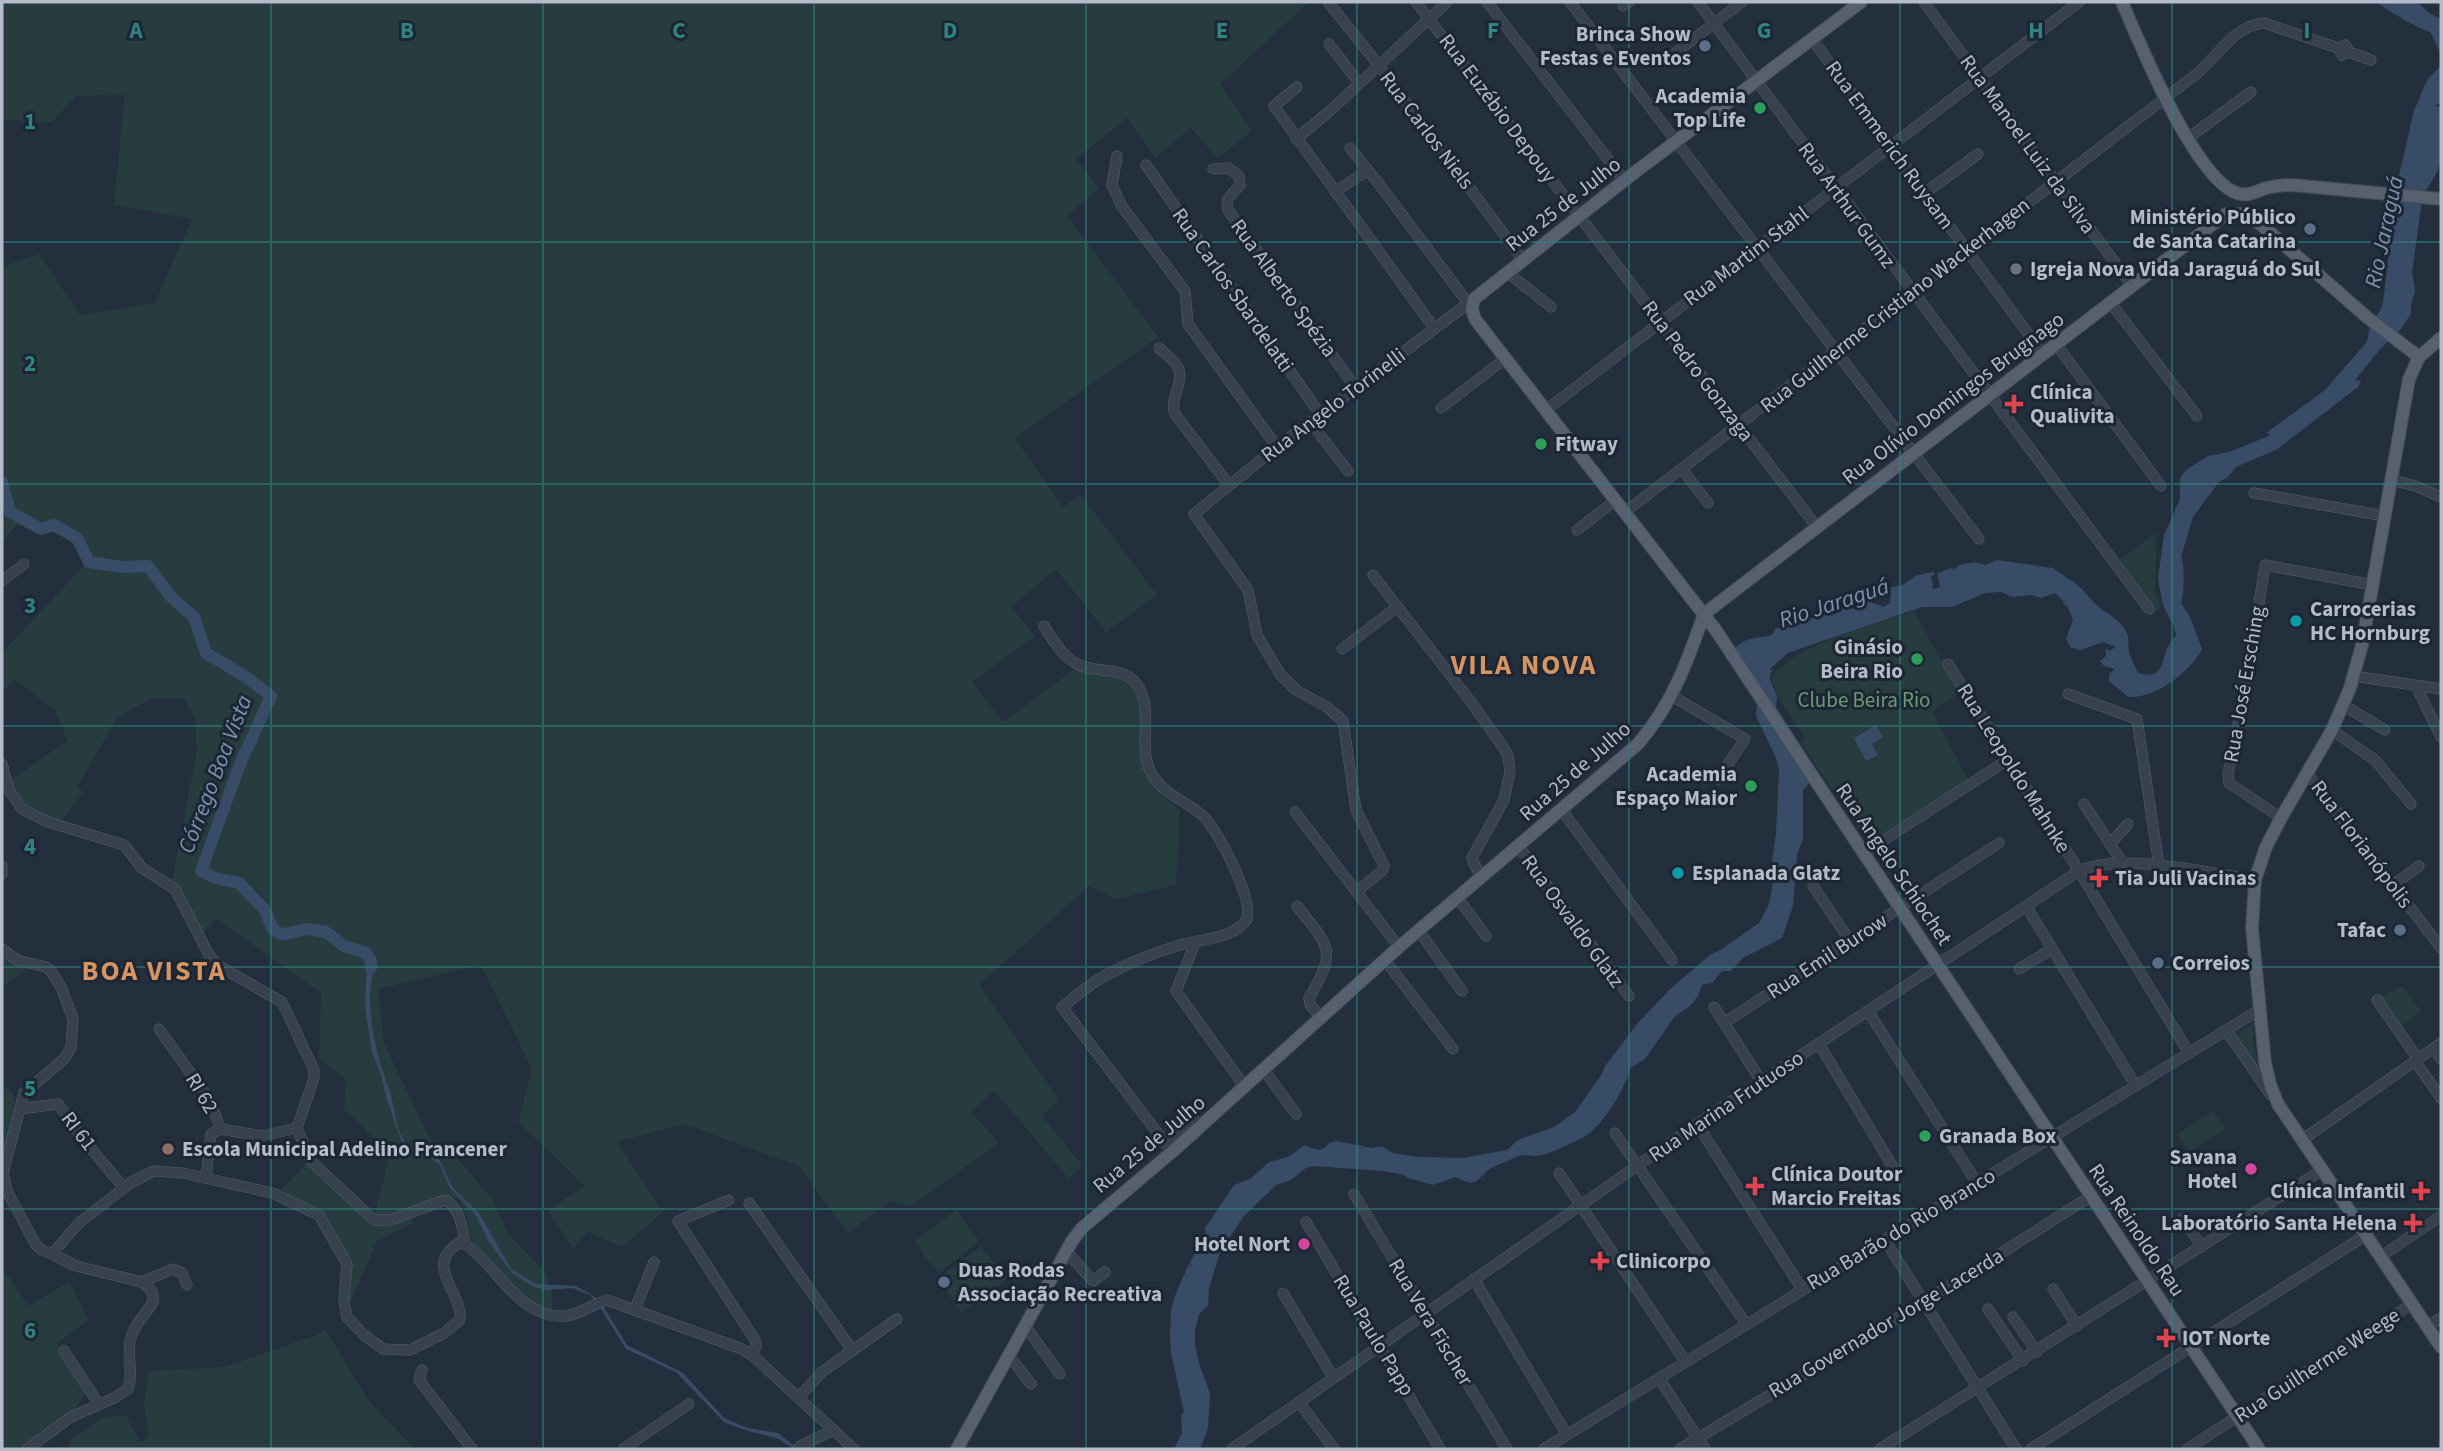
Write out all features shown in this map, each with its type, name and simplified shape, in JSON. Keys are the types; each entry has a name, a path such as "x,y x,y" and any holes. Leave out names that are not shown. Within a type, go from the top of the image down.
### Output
{"main road":[{"path":"2122,2 2165,98 2188,138 2224,187 2226,214 2243,215 2259,223 2368,318 2419,358"},
{"name":"Rua 25 de Julho","path":"1471,301 1624,180 1812,39 1853,4"},
{"path":"2224,187 2241,194 2251,194 2263,189 2292,185 2441,200"},
{"path":"2259,223 2254,203 2263,189"},
{"name":"Rua Olívio Domingos Brugnago","path":"1703,614 2226,214"},
{"path":"1471,301 1475,319 1703,614"},
{"path":"2441,338 2414,365 2408,386 2362,645 2354,676 2332,730 2266,847 2255,880 2252,928 2265,1062 2278,1104 2441,1347"},
{"name":"Rua 25 de Julho","path":"957,1449 1066,1251 1082,1228 1169,1148 1245,1087 1399,947 1638,744 1672,696 1703,614"},
{"name":"Rua Angelo Schiochet","path":"1703,614 1717,631 2052,1137"},
{"name":"Rua Reinoldo Rau","path":"2052,1137 2259,1449"},
{"path":"964,1449 966,1433"}],"street":[{"name":"Rua Carlos Niels","path":"1328,2 1379,65 1523,260"},
{"name":"Rua Euzébio Depouy","path":"1416,2 1579,215"},
{"path":"1296,139 1447,2"},
{"path":"1487,2 1624,180"},
{"path":"1570,2 1979,539"},
{"name":"Rua Arthur Gumz","path":"1698,2 2149,609"},
{"path":"1666,60 1742,2"},
{"name":"Rua Manoel Luiz da Silva","path":"1924,2 2132,286"},
{"name":"Rua Martim Stahl","path":"1546,410 2079,2"},
{"name":"Rua Guilherme Cristiano Wackerhagen","path":"1625,512 2199,72 2242,29 2252,24 2277,26 2371,60"},
{"name":"Rua Emmerich Ruysam","path":"1812,39 2043,354"},
{"path":"1329,44 1360,83"},
{"path":"1297,87 1274,106 1434,328"},
{"path":"2188,138 2251,92"},
{"path":"1350,148 1471,301"},
{"path":"1925,193 1978,154"},
{"path":"1117,156 1112,185 1121,205 1185,291 1190,327 1277,447"},
{"name":"Rua Carlos Sbardelatti","path":"1146,165 1350,469"},
{"name":"Rua Alberto Spézia","path":"1213,169 1229,169 1239,176 1240,185 1227,201 1228,210 1355,387"},
{"path":"1335,192 1368,170"},
{"name":"Rua Pedro Gonzaga","path":"1579,215 1816,526"},
{"path":"1507,272 1551,307"},
{"name":"Rua Angelo Torinelli","path":"1357,891 1382,871 1384,866 1356,810 1343,721 1327,707 1296,690 1280,674 1257,635 1248,590 1194,514 1355,387 1471,301"},
{"path":"2110,302 2197,416"},
{"path":"2056,344 2161,486"},
{"path":"1158,348 1179,370 1180,378 1172,403 1175,414 1228,485"},
{"path":"1441,408 1506,358"},
{"path":"1682,469 1708,503"},
{"path":"2392,480 2441,497"},
{"path":"2254,493 2385,516"},
{"path":"1577,530 1616,500"},
{"path":"2,581 24,564"},
{"name":"Rua José Ersching","path":"2281,818 2229,783 2228,774 2248,675 2265,565 2373,585"},
{"path":"1373,575 1471,702 1508,757 1510,772 1504,800 1472,858 1482,877"},
{"path":"1342,649 1398,607"},
{"path":"1044,626 1074,663 1091,669 1119,673 1135,682 1146,703 1145,742 1152,775 1163,788 1198,812 1210,825 1243,887 1249,914 1243,926 1227,934 1150,955 1105,975 1062,1007 1169,1148 1194,1119"},
{"name":"Rua Leopoldo Mahnke","path":"1948,664 2079,871 2189,1054"},
{"path":"2354,676 2441,689"},
{"path":"2416,686 2441,737"},
{"path":"2068,694 2137,719 2159,866"},
{"path":"1672,696 1745,739 1718,779"},
{"path":"2343,705 2385,730"},
{"path":"2332,730 2376,761 2411,804"},
{"path":"1864,853 2008,759"},
{"path":"2,764 9,790 22,809 48,822 124,845 142,868 170,884 179,894 208,953 217,965 282,1002 314,1070 314,1078 297,1128 311,1161 374,1220 390,1220 445,1200 453,1205 459,1215 465,1244 518,1297 542,1312 562,1316 574,1314 605,1300 730,1343 753,1356 854,1449"},
{"name":"Rua Florianópolis","path":"2307,773 2441,948"},
{"path":"2084,804 2122,862"},
{"path":"1561,809 1672,960"},
{"path":"1295,812 1399,947"},
{"path":"2110,844 2128,824"},
{"name":"Rua Emil Burow","path":"1724,1023 1999,843"},
{"name":"Rua Osvaldo Glatz","path":"1518,846 1629,996"},
{"name":"Rua Marina Frutuoso","path":"1232,1449 1697,1124 2079,871 2122,862 2255,880"},
{"path":"2,866 2,874"},
{"path":"2393,885 2418,866"},
{"path":"1813,886 1850,941"},
{"path":"1457,897 1486,936"},
{"path":"1297,906 1327,947 1328,956 1319,981 1309,998 1310,1005 1322,1018"},
{"path":"2026,906 2136,1086"},
{"path":"1419,931 1462,991"},
{"path":"1196,942 1176,991 1245,1087"},
{"path":"2,949 17,960 46,967 51,971 73,1019 69,1053 24,1093 3,1172 4,1182 36,1245 42,1250 76,1266 142,1282 150,1287 154,1296 130,1341 131,1372 128,1389 71,1417 27,1449"},
{"path":"2019,969 2052,949"},
{"path":"1385,960 1453,1049"},
{"path":"2377,1000 2441,1098"},
{"path":"1714,1007 1761,1081"},
{"name":"Rua Barão do Rio Branco","path":"1544,1449 2259,1010"},
{"path":"1868,1011 1977,1183"},
{"name":"RI 62","path":"159,1029 209,1099 220,1129 261,1136 297,1128"},
{"path":"2226,1030 2278,1104"},
{"path":"1819,1044 1893,1167"},
{"path":"2302,1140 2437,1045 2441,1059"},
{"path":"1264,1070 1296,1114"},
{"name":"RI 61","path":"20,1109 58,1104 124,1188"},
{"path":"1697,1124 1802,1289"},
{"path":"206,1178 211,1134 220,1129"},
{"path":"1615,1133 1746,1324"},
{"path":"1880,1449 2322,1170"},
{"path":"52,1254 79,1223 124,1188 154,1171 206,1178 272,1193 319,1215 346,1264 344,1301 347,1317 383,1349 410,1350 458,1323 461,1313 446,1279 445,1265 449,1251 460,1243 465,1244"},
{"path":"1559,1173 1685,1361"},
{"name":"Rua Vera Fischer","path":"1354,1194 1507,1449"},
{"name":"Rua Governador Jorge Lacerda","path":"1680,1449 1924,1302 2091,1196"},
{"path":"729,1200 678,1221 755,1340 753,1356"},
{"path":"749,1203 852,1350"},
{"path":"2380,1256 2441,1216"},
{"path":"2183,1218 2202,1247"},
{"name":"Rua Paulo Papp","path":"1306,1222 1440,1449"},
{"path":"2031,1449 2366,1235"},
{"path":"1885,1240 2016,1449"},
{"path":"1066,1251 1093,1280 1105,1272"},
{"path":"635,1309 654,1262"},
{"path":"142,1282 173,1269 182,1273 187,1285"},
{"path":"1474,1279 1567,1435"},
{"path":"2053,1289 2077,1326"},
{"path":"1283,1293 1333,1377"},
{"name":"Rua Guilherme Weege","path":"2187,1449 2412,1304"},
{"path":"1988,1309 2022,1361"},
{"path":"2013,1317 2037,1352"},
{"path":"2427,1326 2441,1318"},
{"path":"799,1397 822,1372 897,1319"},
{"path":"1025,1326 1060,1374"},
{"path":"64,1351 98,1403"},
{"path":"1009,1356 1031,1384"},
{"path":"422,1370 419,1380 472,1449"},
{"path":"1659,1378 1705,1449"},
{"path":"1299,1402 1335,1449"},
{"path":"623,1449 690,1404"},
{"path":"798,1449 834,1430"}],"green space":[{"path":"2,2 1309,2 1220,84 1252,131 1218,158 1191,128 1155,158 1127,118 1076,159 1099,188 1067,216 1158,337 1015,438 1063,507 1081,495 1157,595 1106,632 1056,569 1011,607 1035,636 972,682 1003,722 1076,668 1111,676 1129,684 1139,700 1145,769 1155,787 1180,810 1176,885 1117,899 1089,886 979,985 1059,1100 1042,1116 1082,1165 1069,1179 994,1090 971,1112 999,1143 911,1206 890,1201 850,1232 845,1230 799,1166 684,1124 617,1142 663,1212 622,1247 588,1232 573,1249 548,1210 585,1186 518,1122 532,1069 481,965 378,989 384,1043 430,1139 454,1155 491,1197 509,1235 545,1272 552,1294 552,1311 517,1292 495,1273 472,1240 462,1204 452,1197 432,1200 407,1211 414,1223 377,1241 348,1308 348,1261 320,1212 279,1192 309,1162 373,1222 390,1154 344,1109 346,1080 319,1058 321,993 217,919 201,935 172,882 197,750 195,718 184,699 150,699 117,718 77,787 83,792 61,822 30,808 8,782 67,741 55,710 15,680 2,691 2,653 88,561 77,538 54,525 41,529 22,519 2,542 2,267 39,254 80,315 155,303 192,219 114,205 125,95 76,96 52,122 2,122"},
{"path":"2156,533 2155,592 2161,608 2151,615 2115,563"},
{"name":"Clube Beira Rio","path":"1914,611 1959,693 1932,711 1968,780 1868,844 1802,744 1805,737 1779,699 1771,678 1797,655 1816,646"},
{"path":"2,951 30,967 2,987"},
{"path":"2403,986 2421,1012 2402,1026 2381,997"},
{"path":"2254,1023 2253,1040 2259,1071 2234,1036"},
{"path":"2,1085 14,1093 14,1111 2,1162"},
{"path":"2213,1111 2225,1129 2189,1152 2177,1134"},
{"path":"956,1210 979,1241 939,1273 922,1254 915,1241"},
{"path":"981,1246 1006,1280 961,1312 937,1278"},
{"path":"5,1271 28,1306 69,1282 88,1320 57,1343 86,1391 72,1414 22,1449 2,1449 2,1273"},
{"path":"325,1329 369,1401 415,1449 67,1449 71,1439 102,1418 126,1415 140,1442 149,1437 144,1402 149,1371 224,1367 317,1335"}],"water":[{"path":"2376,2 2417,2 2441,19 2441,53 2430,32"},
{"path":"2441,65 2441,104 2435,105 2441,106 2440,160 2422,201 2412,272 2415,292 2411,314 2355,380 2361,381 2358,387 2276,450 2236,467 2227,478 2219,482 2193,517 2181,557 2184,578 2181,603 2190,617 2202,649 2190,666 2161,688 2128,697 2109,681 2109,674 2115,669 2104,666 2100,661 2106,656 2106,648 2109,651 2116,647 2104,642 2080,650 2070,647 2066,639 2073,620 2068,607 2055,593 2041,598 2032,595 2013,597 2001,592 1985,593 1952,607 1922,607 1788,653 1770,669 1774,669 1770,679 1777,697 1776,707 1805,752 1810,782 1803,790 1803,840 1797,854 1793,906 1782,938 1743,958 1731,971 1722,971 1712,983 1702,985 1698,996 1690,1006 1675,1016 1645,1059 1630,1068 1619,1095 1607,1114 1587,1135 1572,1143 1542,1155 1516,1157 1489,1170 1473,1182 1455,1177 1433,1185 1383,1171 1314,1166 1306,1168 1291,1180 1276,1185 1243,1217 1220,1252 1209,1288 1208,1305 1199,1314 1195,1331 1200,1367 1210,1393 1208,1428 1200,1449 1174,1449 1182,1433 1181,1415 1184,1412 1171,1353 1171,1310 1189,1264 1192,1267 1190,1262 1206,1235 1205,1228 1234,1185 1250,1179 1269,1162 1288,1157 1305,1145 1321,1150 1336,1141 1372,1148 1382,1146 1392,1153 1418,1157 1463,1158 1507,1150 1518,1140 1554,1127 1575,1112 1638,1023 1670,989 1710,955 1759,923 1769,904 1774,877 1771,871 1779,769 1756,716 1757,704 1734,669 1733,652 1739,645 1750,639 1772,635 1776,628 1788,627 1840,611 1865,600 1884,607 1890,603 1891,587 1901,586 1917,575 1934,572 1931,578 1934,589 1940,587 1937,571 1939,573 1974,562 1985,565 1997,560 2053,568 2079,586 2097,606 2124,628 2128,635 2129,653 2138,673 2151,674 2159,670 2176,635 2163,605 2158,579 2164,535 2180,499 2180,478 2186,470 2208,456 2229,452 2269,436 2269,433 2266,433 2325,390 2366,343 2370,328 2383,303 2396,189 2414,110 2430,76"},
{"path":"1876,725 1883,737 1872,744 1878,755 1866,761 1854,738"},
{"path":"369,955 373,965 371,1020 402,1137 417,1152 439,1159 453,1188 479,1213 511,1269 536,1284 576,1286 598,1299 594,1300 590,1295 573,1288 546,1290 534,1287 512,1273 489,1242 475,1214 450,1188 440,1165 432,1159 418,1156 402,1143 372,1053 365,1007"},
{"path":"603,1306 627,1345 683,1373 724,1418 748,1428 778,1433 797,1448 794,1449 779,1439 724,1422 676,1372 626,1349 600,1307"}],"waterway":[{"name":"Córrego Boa Vista","path":"2,482 10,512 41,529 54,525 77,538 89,562 122,567 148,566 171,597 194,617 206,653 271,696 240,764 201,871 215,878 239,883 265,910 272,928 278,933 307,929 326,932 344,946 366,953 371,961 371,968"}],"place":[{"name":"Brinca Show Festas e Eventos","path":"1705,46"},
{"name":"Academia Top Life","path":"1760,108"},
{"name":"Ministério Público de Santa Catarina","path":"2310,229"},
{"name":"Igreja Nova Vida Jaraguá do Sul","path":"2016,269"},
{"name":"Clínica Qualivita","path":"2014,404"},
{"name":"Fitway","path":"1541,444"},
{"name":"Carrocerias HC Hornburg","path":"2296,621"},
{"name":"Ginásio Beira Rio","path":"1917,659"},
{"name":"Academia Espaço Maior","path":"1751,786"},
{"name":"Esplanada Glatz","path":"1678,873"},
{"name":"Tia Juli Vacinas","path":"2099,878"},
{"name":"Tafac","path":"2400,930"},
{"name":"Correios","path":"2158,963"},
{"name":"Granada Box","path":"1925,1136"},
{"name":"Escola Municipal Adelino Francener","path":"168,1149"},
{"name":"Savana Hotel","path":"2251,1169"},
{"name":"Clínica Doutor Marcio Freitas","path":"1755,1186"},
{"name":"Clínica Infantil","path":"2421,1191"},
{"name":"Laboratório Santa Helena","path":"2413,1223"},
{"name":"Hotel Nort","path":"1304,1244"},
{"name":"Clinicorpo","path":"1600,1261"},
{"name":"Duas Rodas Associação Recreativa","path":"944,1282"},
{"name":"IOT Norte","path":"2166,1338"}],"district":[{"name":"VILA NOVA","path":"1524,665"},
{"name":"BOA VISTA","path":"154,971"}],"water label":[{"name":"Rio Jaraguá","path":"2384,232"},
{"name":"Rio Jaraguá","path":"1834,603"}]}
